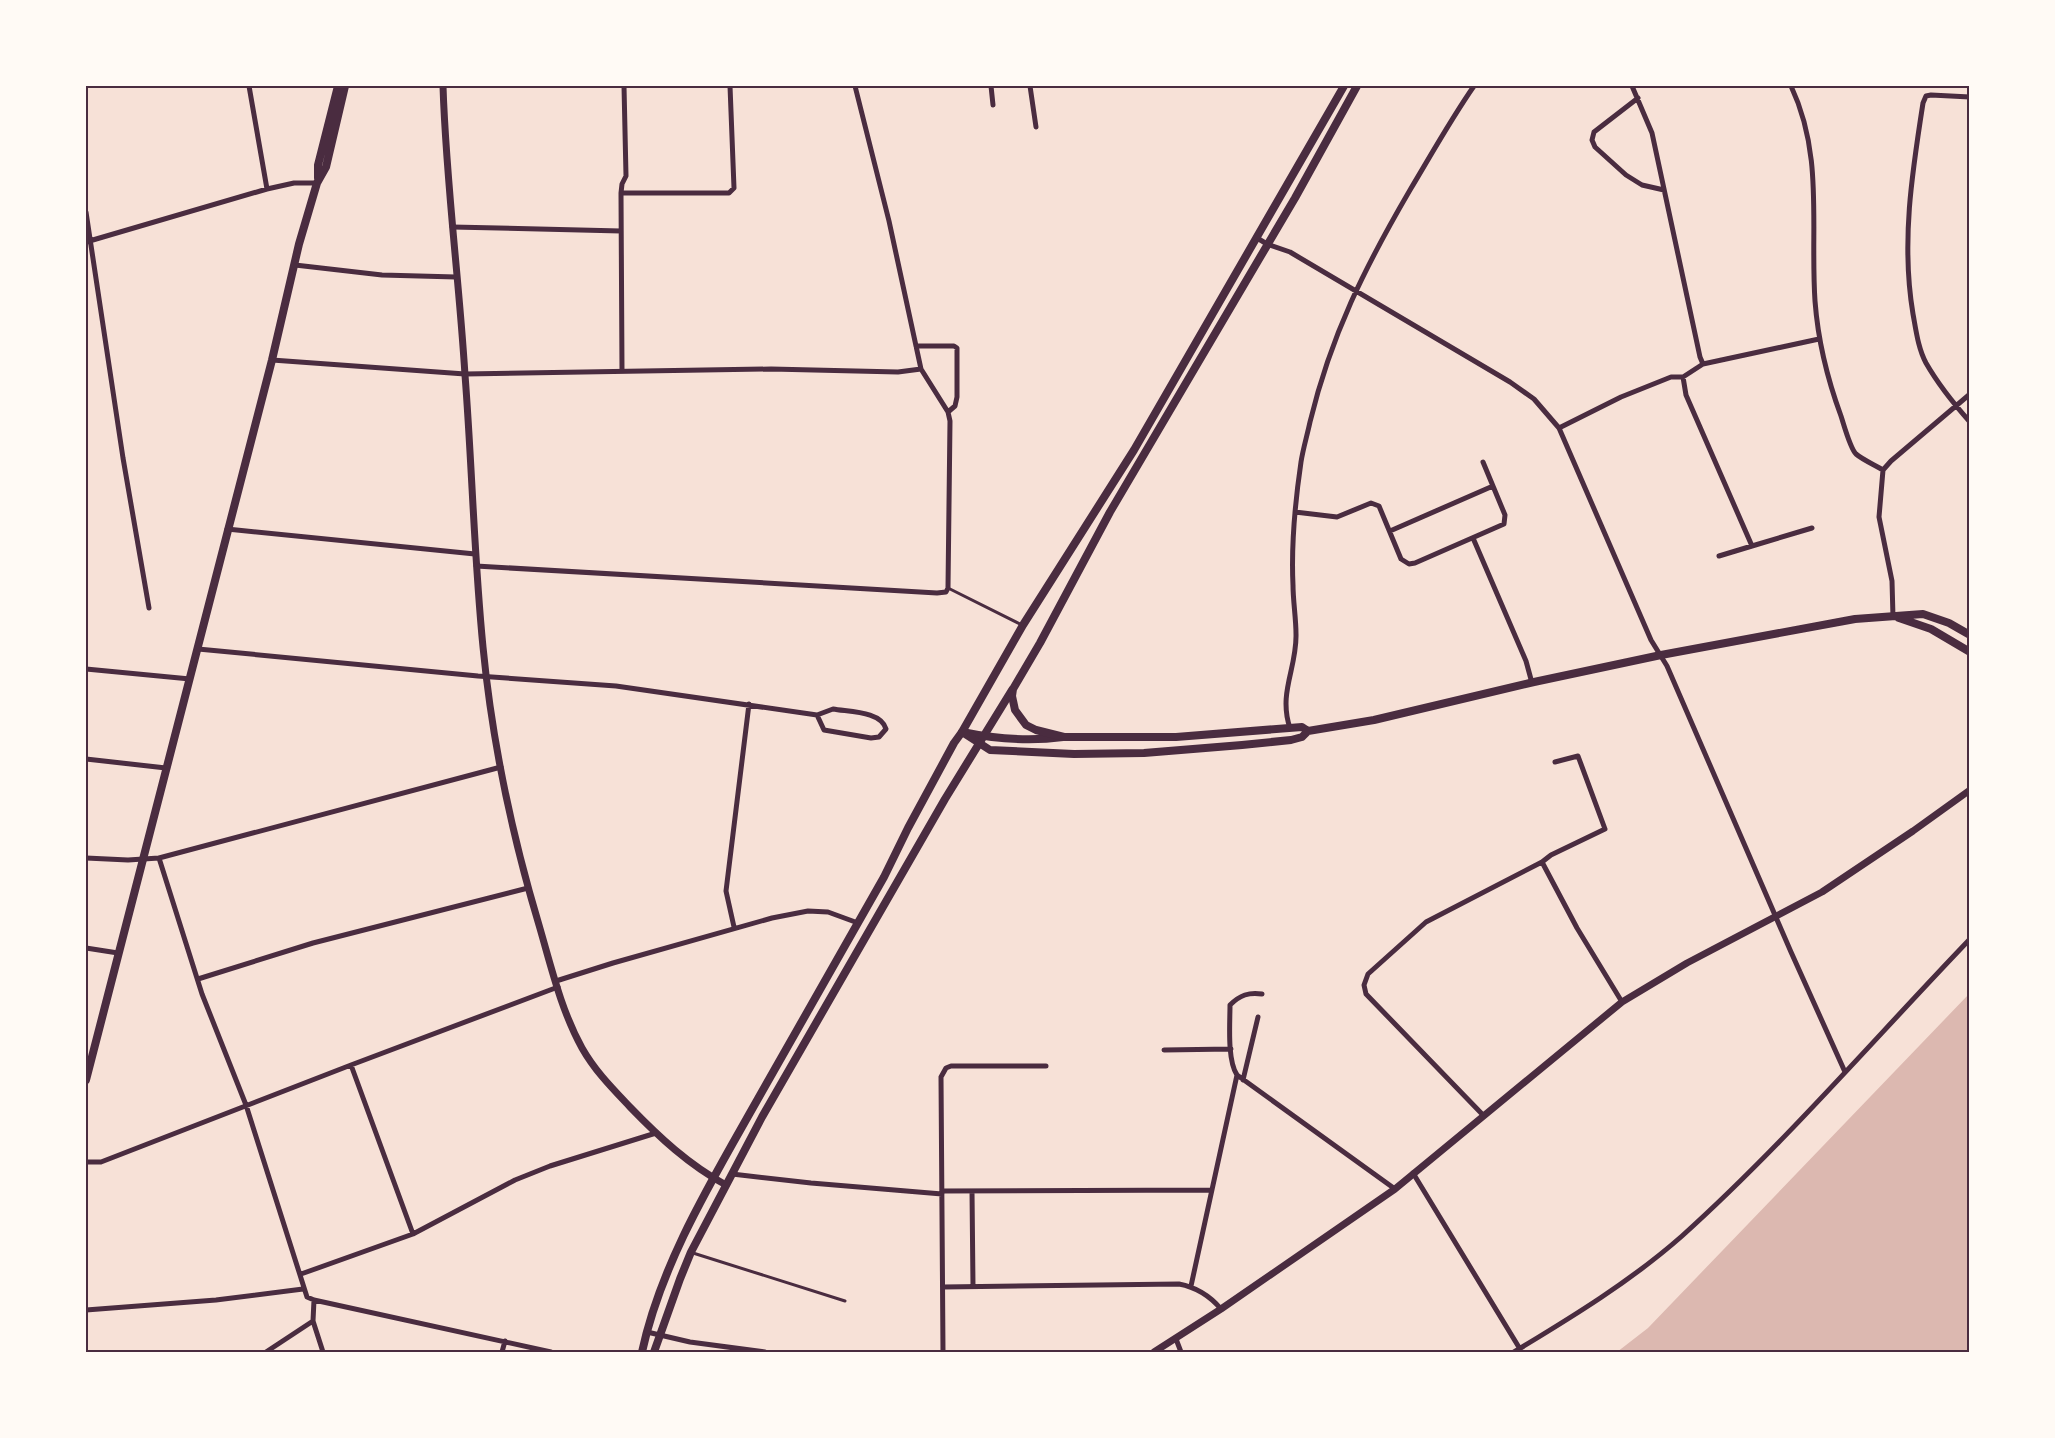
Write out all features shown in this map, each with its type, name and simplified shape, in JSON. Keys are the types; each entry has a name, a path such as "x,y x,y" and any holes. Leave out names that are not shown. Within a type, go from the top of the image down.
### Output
{"main road":[{"path":"86,1080 198,648 226,529 272,360 338,86"},
{"path":"317,180 326,167 345,86"},
{"path":"642,1353 665,1279 680,1245 714,1179 884,877 951,748 1023,625 1134,450 1344,86"},
{"path":"654,1353 691,1252 808,1036 945,799 1050,626 1143,454 1331,136 1357,86"},
{"path":"982,740 990,750 1074,754 1144,753 1291,740 1302,737 1308,731 1374,720 1532,682 1661,655 1855,619 1923,614 1949,623 1970,635"},
{"path":"1893,617 1931,628 1970,652"},
{"path":"1013,689 1015,710 1023,722 1036,730 1064,737"},
{"path":"962,732 982,740 1036,741 1064,737 1176,737 1302,727 1308,731"}],"street":[{"path":"249,86 267,189"},
{"path":"443,86 465,374 475,554 486,677 501,767 528,888 557,984 576,1036 597,1072 656,1133 685,1159 726,1185"},
{"path":"622,371 621,193 626,176 624,86"},
{"path":"621,193 729,193 734,188 730,86"},
{"path":"476,566 946,592 948,588 950,440 948,412 921,369 887,211 855,86"},
{"path":"991,86 993,105"},
{"path":"1030,86 1036,127"},
{"path":"1290,728 1285,708 1287,682 1293,665 1296,637 1293,584 1295,512 1301,460 1315,403 1332,344 1355,291 1451,120 1474,86"},
{"path":"1632,86 1652,133 1682,282 1703,364"},
{"path":"1791,86 1809,140 1815,185 1815,289 1819,339 1833,393 1854,453 1883,470"},
{"path":"1970,97 1926,96 1921,116 1908,221 1908,287 1916,334 1925,361 1955,405 1970,422"},
{"path":"1638,98 1594,132 1592,140 1595,147 1626,175 1642,185 1664,190"},
{"path":"87,242 267,189 317,180"},
{"path":"86,212 87,242 149,608"},
{"path":"452,227 621,231"},
{"path":"1257,238 1290,252 1526,392 1559,428 1651,640 1667,666 1845,1072"},
{"path":"295,265 382,275 456,277"},
{"path":"1559,428 1624,396 1671,377 1683,377 1703,364 1819,339"},
{"path":"916,346 954,346 957,348 957,397 955,406 948,412"},
{"path":"272,360 465,374 771,369 898,372 921,369"},
{"path":"1683,377 1686,395 1752,546"},
{"path":"1893,617 1892,581 1879,517 1883,470 1970,394"},
{"path":"1295,512 1337,517 1375,503 1379,506 1401,559 1409,564 1504,524 1505,515 1483,462"},
{"path":"1390,531 1493,486"},
{"path":"1719,555 1812,528"},
{"path":"226,529 475,554"},
{"path":"1473,538 1526,661 1532,682"},
{"path":"198,648 486,677 616,686 818,715 833,710 876,717 884,723 886,729 879,737 871,738 832,732 824,730 818,715"},
{"path":"86,669 190,679"},
{"path":"734,927 726,891 749,704"},
{"path":"1483,1115 1366,994 1365,982 1368,974 1426,922 1542,862 1551,855 1605,829 1578,756 1555,762"},
{"path":"86,759 166,768"},
{"path":"86,858 156,858 501,767"},
{"path":"1154,1353 1395,1189 1622,1002 1687,963 1822,892 1970,790"},
{"path":"156,858 198,979 246,1105 307,1297 551,1353"},
{"path":"1542,862 1577,928 1622,1002"},
{"path":"198,979 313,943 528,888"},
{"path":"86,1162 100,1162 557,984 734,927 808,911 828,912 858,923"},
{"path":"1514,1353 1617,1286 1682,1235 1742,1180 1970,939"},
{"path":"86,948 118,953"},
{"path":"1262,994 1248,993 1240,996 1230,1005 1233,1070 1243,1080 1395,1189"},
{"path":"1243,1080 1258,1017"},
{"path":"1164,1050 1231,1049"},
{"path":"351,1065 413,1234"},
{"path":"943,1353 941,1077 943,1072 951,1066 1046,1066"},
{"path":"1191,1286 1237,1075"},
{"path":"301,1274 413,1234 515,1180 550,1166 656,1133"},
{"path":"1413,1173 1520,1349"},
{"path":"732,1174 811,1183 942,1192 1211,1190"},
{"path":"972,1191 973,1286"},
{"path":"943,1287 1179,1284 1191,1286 1215,1301 1221,1309"},
{"path":"86,1310 216,1300 303,1289"},
{"path":"314,1300 313,1321 323,1353"},
{"path":"266,1353 313,1321"},
{"path":"647,1332 704,1345 765,1353"},
{"path":"1176,1339 1181,1353"},
{"path":"502,1353 505,1341"}],"lane":[{"path":"948,588 1023,625"},
{"path":"691,1252 845,1301"}],"shaded area":[{"path":"1969,994 1969,1352 1617,1352 1648,1328"}]}
